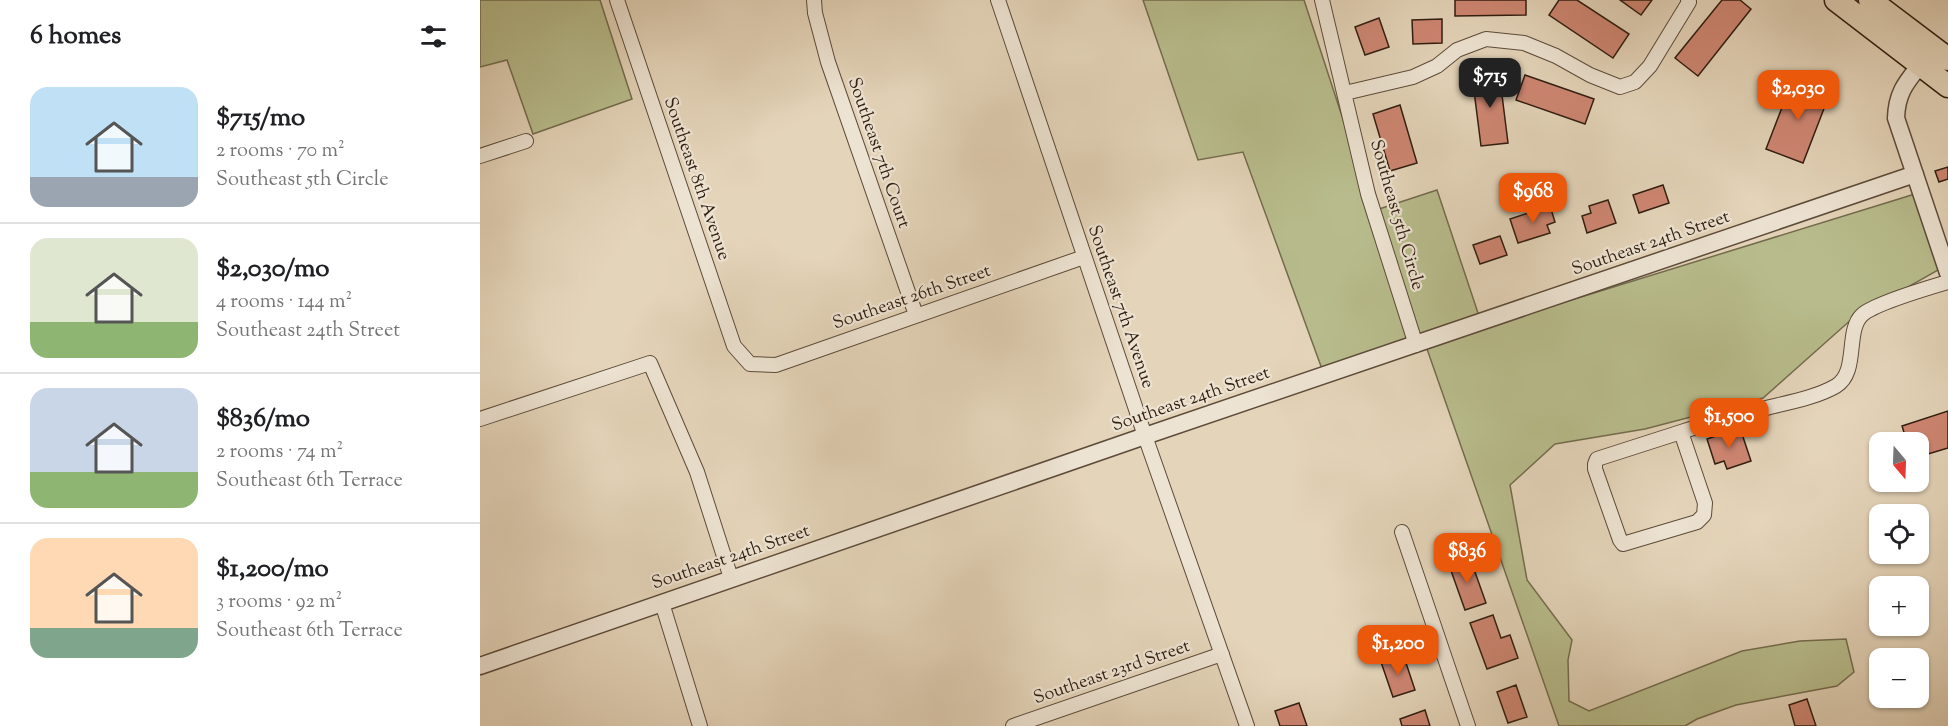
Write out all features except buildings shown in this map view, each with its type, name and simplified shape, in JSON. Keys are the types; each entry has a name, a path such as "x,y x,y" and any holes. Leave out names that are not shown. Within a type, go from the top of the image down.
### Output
{"highway":[{"path":"1836,0 1934,58"},
{"path":"1870,0 1934,58 1948,86"}],"street":[{"name":"Southeast 8th Avenue","path":"617,0 734,346 750,364"},
{"name":"Southeast 7th Court","path":"814,0 815,13 828,62 916,315"},
{"name":"Southeast 7th Avenue","path":"998,0 1144,436 1247,726"},
{"name":"Southeast 5th Circle","path":"1322,0 1368,194 1416,345"},
{"path":"1344,93 1413,77 1437,66 1457,50 1486,39 1524,43 1620,87 1635,82 1650,66 1672,32 1688,0"},
{"path":"1934,58 1902,88 1896,101 1896,118 1948,273"},
{"path":"480,156 526,141"},
{"name":"Southeast 24th Street","path":"480,666 1144,436 1915,174"},
{"name":"Southeast 26th Street","path":"750,364 776,364 1084,257"},
{"path":"1681,432 1706,503 1704,515 1697,522 1623,544 1616,530 1595,464 1597,459 1681,432 1785,404 1837,385 1848,370 1856,325 1862,315 1926,288 1948,282"},
{"path":"480,419 650,363 697,472 731,578"},
{"path":"1402,532 1468,726"},
{"path":"662,603 700,726"},
{"name":"Southeast 23rd Street","path":"1013,726 1029,723 1222,654"}],"green space":[{"path":"480,0 600,0 632,99 533,134 507,60 480,67"},
{"path":"1143,0 1304,0 1373,211 1437,190 1479,316 1322,369 1243,152 1198,160"},
{"path":"1915,194 1940,269 1853,318 1763,398 1645,429 1555,444 1510,485 1527,580 1572,640 1568,660 1569,701 1589,711 1742,651 1800,641 1846,639 1854,672 1837,686 1736,705 1697,719 1685,726 1559,726 1427,349 1542,309"}]}
